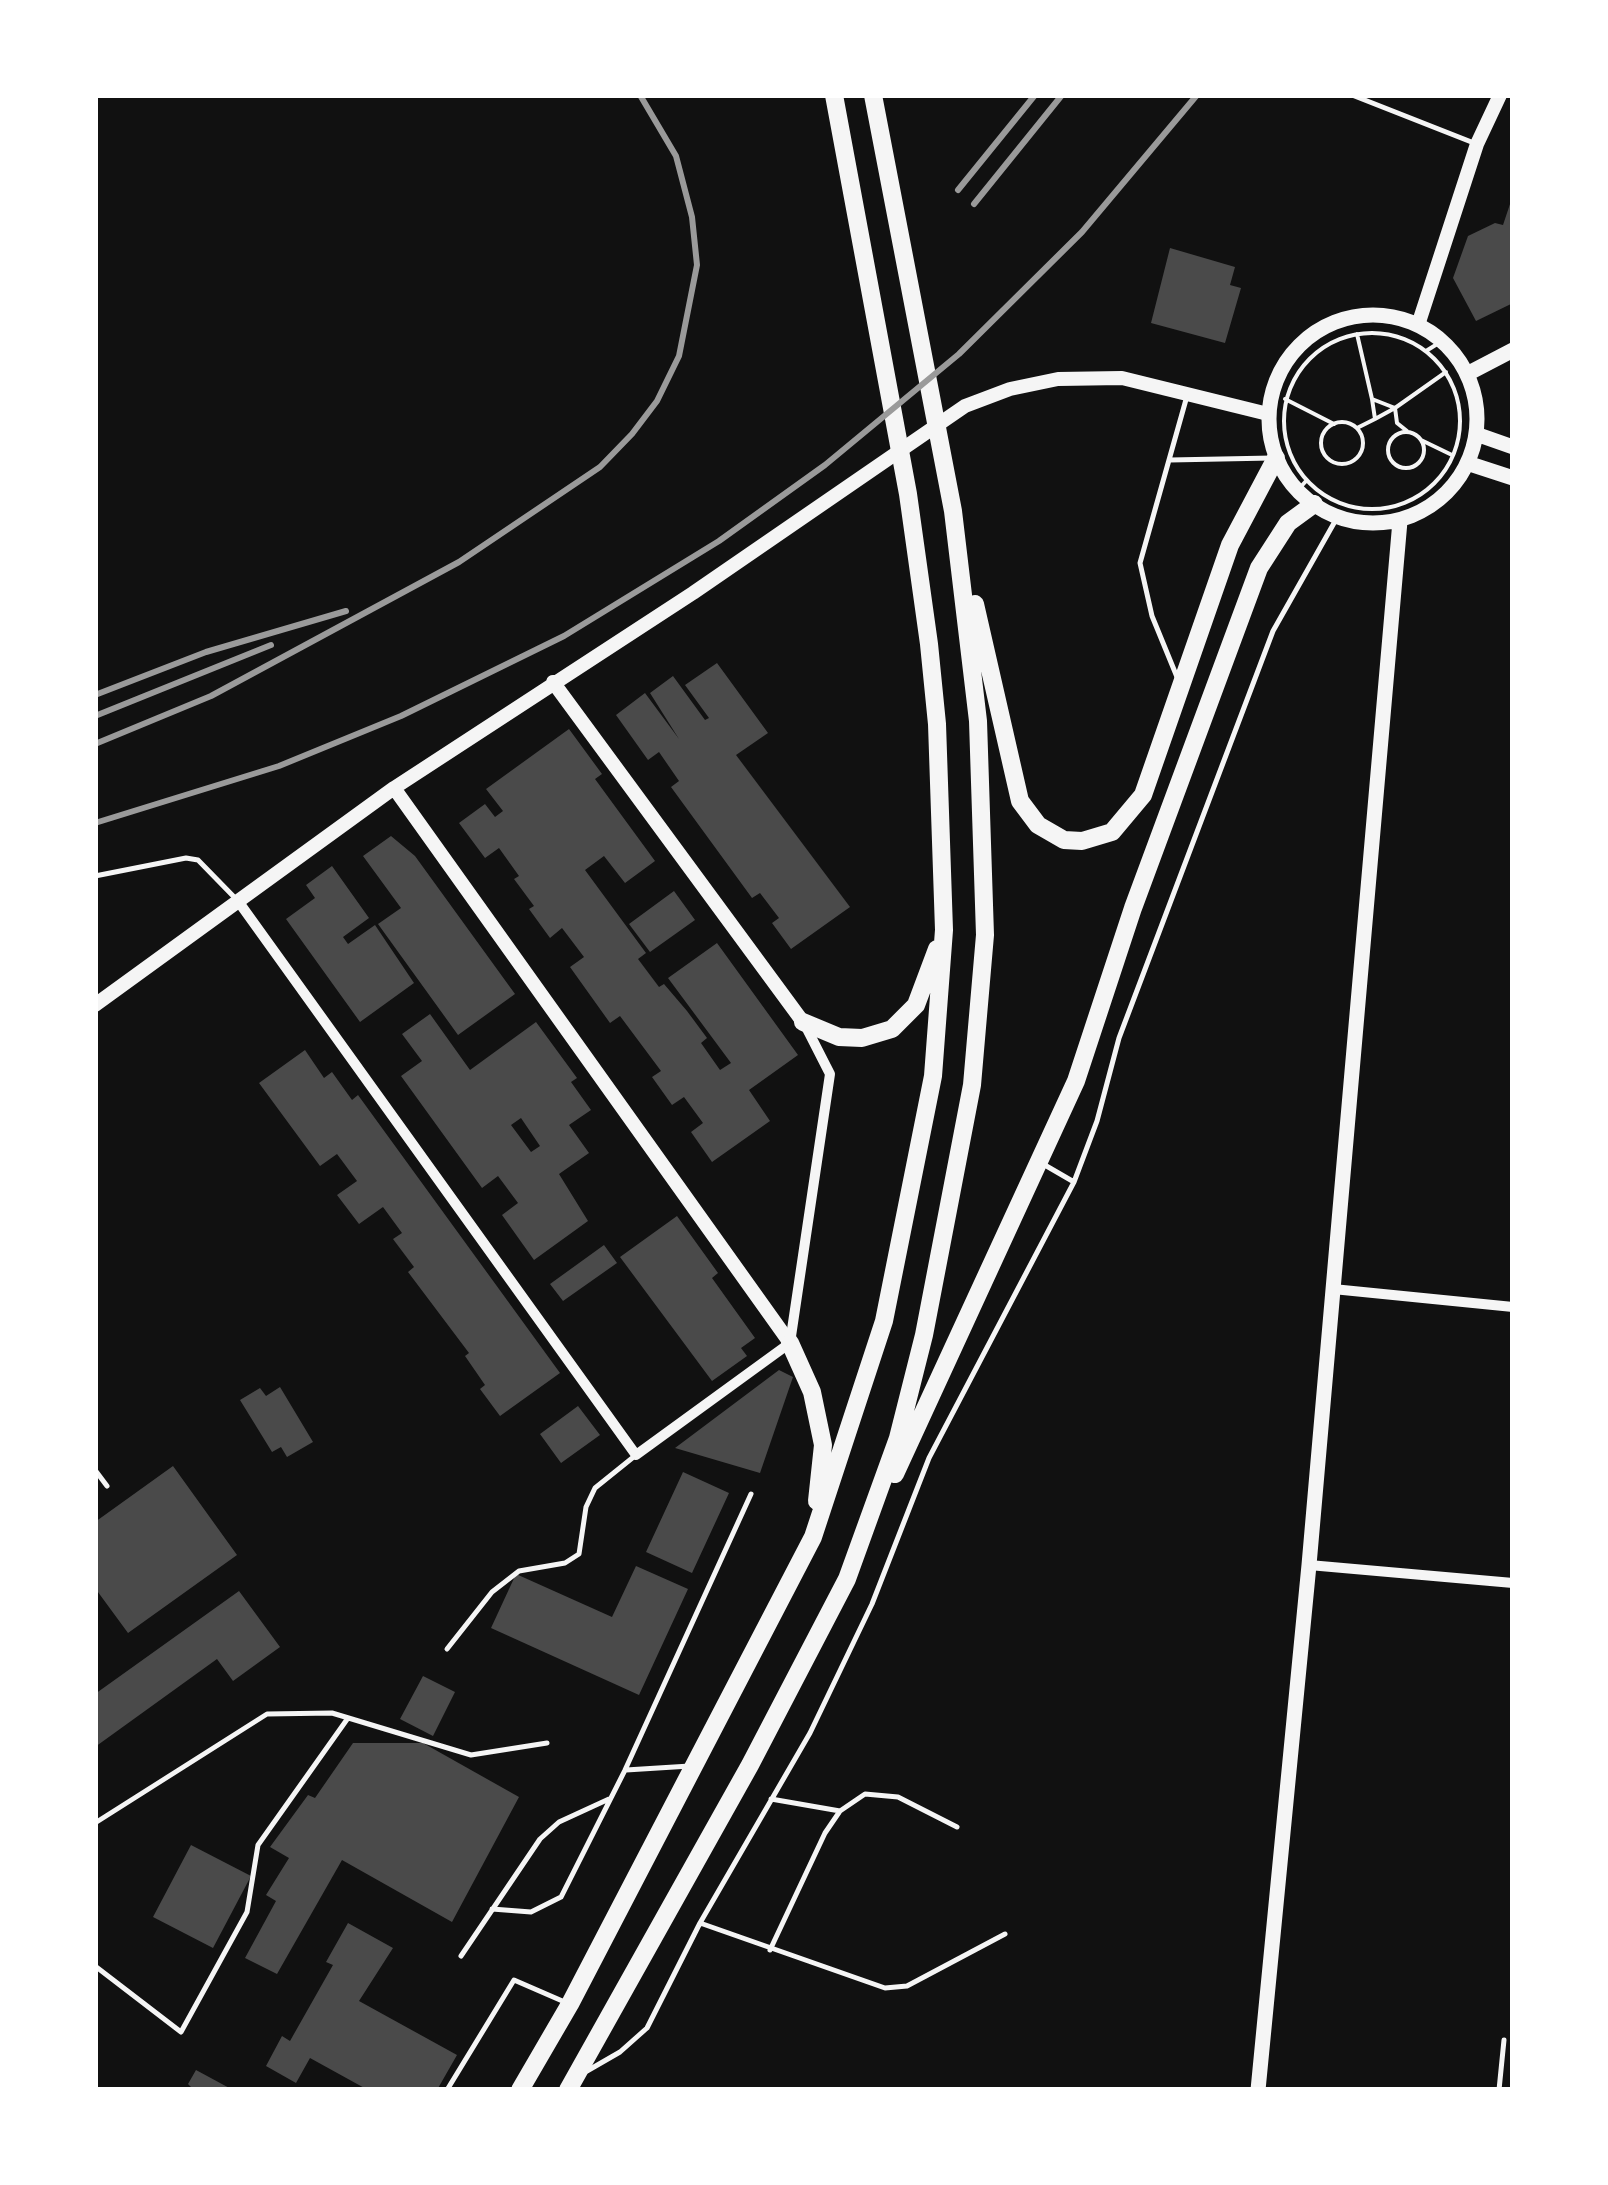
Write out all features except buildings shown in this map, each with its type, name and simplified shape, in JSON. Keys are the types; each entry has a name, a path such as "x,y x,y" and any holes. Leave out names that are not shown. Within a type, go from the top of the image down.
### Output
{"highway":[{"path":"520,2090 570,2004 813,1536 884,1321 933,1076 944,930 937,724 908,494 834,95"},
{"path":"873,95 953,511 1014,782 1038,825 1064,840 1098,838 1123,823 1143,794 1230,545 1276,458"},
{"path":"572,2084 750,1765 846,1579 1076,1081 1133,908 1259,568 1288,523 1314,504"},
{"path":"846,1579 898,1438 920,1352 972,1084 985,936 984,825 978,721 953,511"},
{"path":"803,1022 839,1036 862,1038 892,1029 916,1004 944,930"},
{"path":"790,1343 812,1392 823,1446 813,1536"}],"main road":[{"path":"1385,316 1418,325 1442,341 1467,374 1476,404 1476,434 1437,500 1400,520 1364,522 1338,516 1314,504 1276,458 1268,414 1276,381 1293,352 1322,327 1351,317 1385,316"},
{"path":"1467,374 1513,350"},
{"path":"1476,434 1513,447"},
{"path":"1460,459 1513,478"},
{"path":"1258,2090 1310,1565 1400,520"}],"street":[{"path":"1418,325 1477,144 1500,95"},
{"path":"95,1005 394,788 693,592 965,406 1010,389 1058,379 1122,378 1268,414"},
{"path":"238,901 636,1455 790,1343 830,1074 803,1022 552,682"},
{"path":"394,788 790,1343"},
{"path":"1333,1289 1513,1307"},
{"path":"1310,1565 1513,1583"}],"lane":[{"path":"1352,95 1477,144"},
{"path":"1181,685 1152,616 1140,563 1188,394"},
{"path":"1170,460 1276,458"},
{"path":"572,2084 620,2052 647,2028 700,1923 810,1733 872,1604 929,1458 1074,1182 1097,1121 1119,1038 1272,632 1338,516"},
{"path":"95,876 186,858 198,860 238,901"},
{"path":"1040,1163 1074,1182"},
{"path":"447,1649 492,1592 520,1571 565,1563 578,1554 586,1508 595,1488 636,1455"},
{"path":"95,1470 107,1486"},
{"path":"492,1909 532,1912 560,1897 624,1770 751,1494"},
{"path":"95,1824 267,1714 332,1713 471,1756 547,1743"},
{"path":"95,1966 181,2032 247,1912 258,1845 348,1718"},
{"path":"624,1770 693,1765"},
{"path":"770,1950 825,1833 840,1811 864,1794 898,1796 957,1827"},
{"path":"461,1956 550,1830 609,1799"},
{"path":"771,1799 840,1811"},
{"path":"700,1923 885,1988 906,1986 1005,1934"},
{"path":"447,2090 514,1980 570,2004"},
{"path":"1499,2090 1504,2040"}],"path":[{"path":"1357,334 1375,418"},
{"path":"1357,334 1405,339 1426,351 1446,372 1460,413 1460,459 1422,494 1399,505 1374,509 1349,506 1302,486 1286,442 1285,399 1295,376 1312,356 1333,341 1357,334"},
{"path":"1426,351 1442,341"},
{"path":"1357,428 1395,408 1446,372"},
{"path":"1285,399 1334,424"},
{"path":"1372,399 1395,408"},
{"path":"1395,408 1398,423 1409,432 1460,459"},
{"path":"1346,422 1357,428 1363,448 1355,460 1342,464 1328,460 1321,448 1323,433 1334,424 1346,422"},
{"path":"1409,432 1397,435 1390,444 1390,456 1397,465 1409,468 1420,462 1424,452 1421,440"}],"railway":[{"path":"95,744 211,696 459,562 600,467 632,434 657,401 679,356 697,265 692,217 676,156 640,95"},
{"path":"958,190 1035,95"},
{"path":"974,204 1062,95"},
{"path":"95,823 279,766 401,716 564,636 719,541 825,465 959,354 1082,232 1197,95"},
{"path":"95,695 206,652 346,611"},
{"path":"95,716 271,645"}]}
